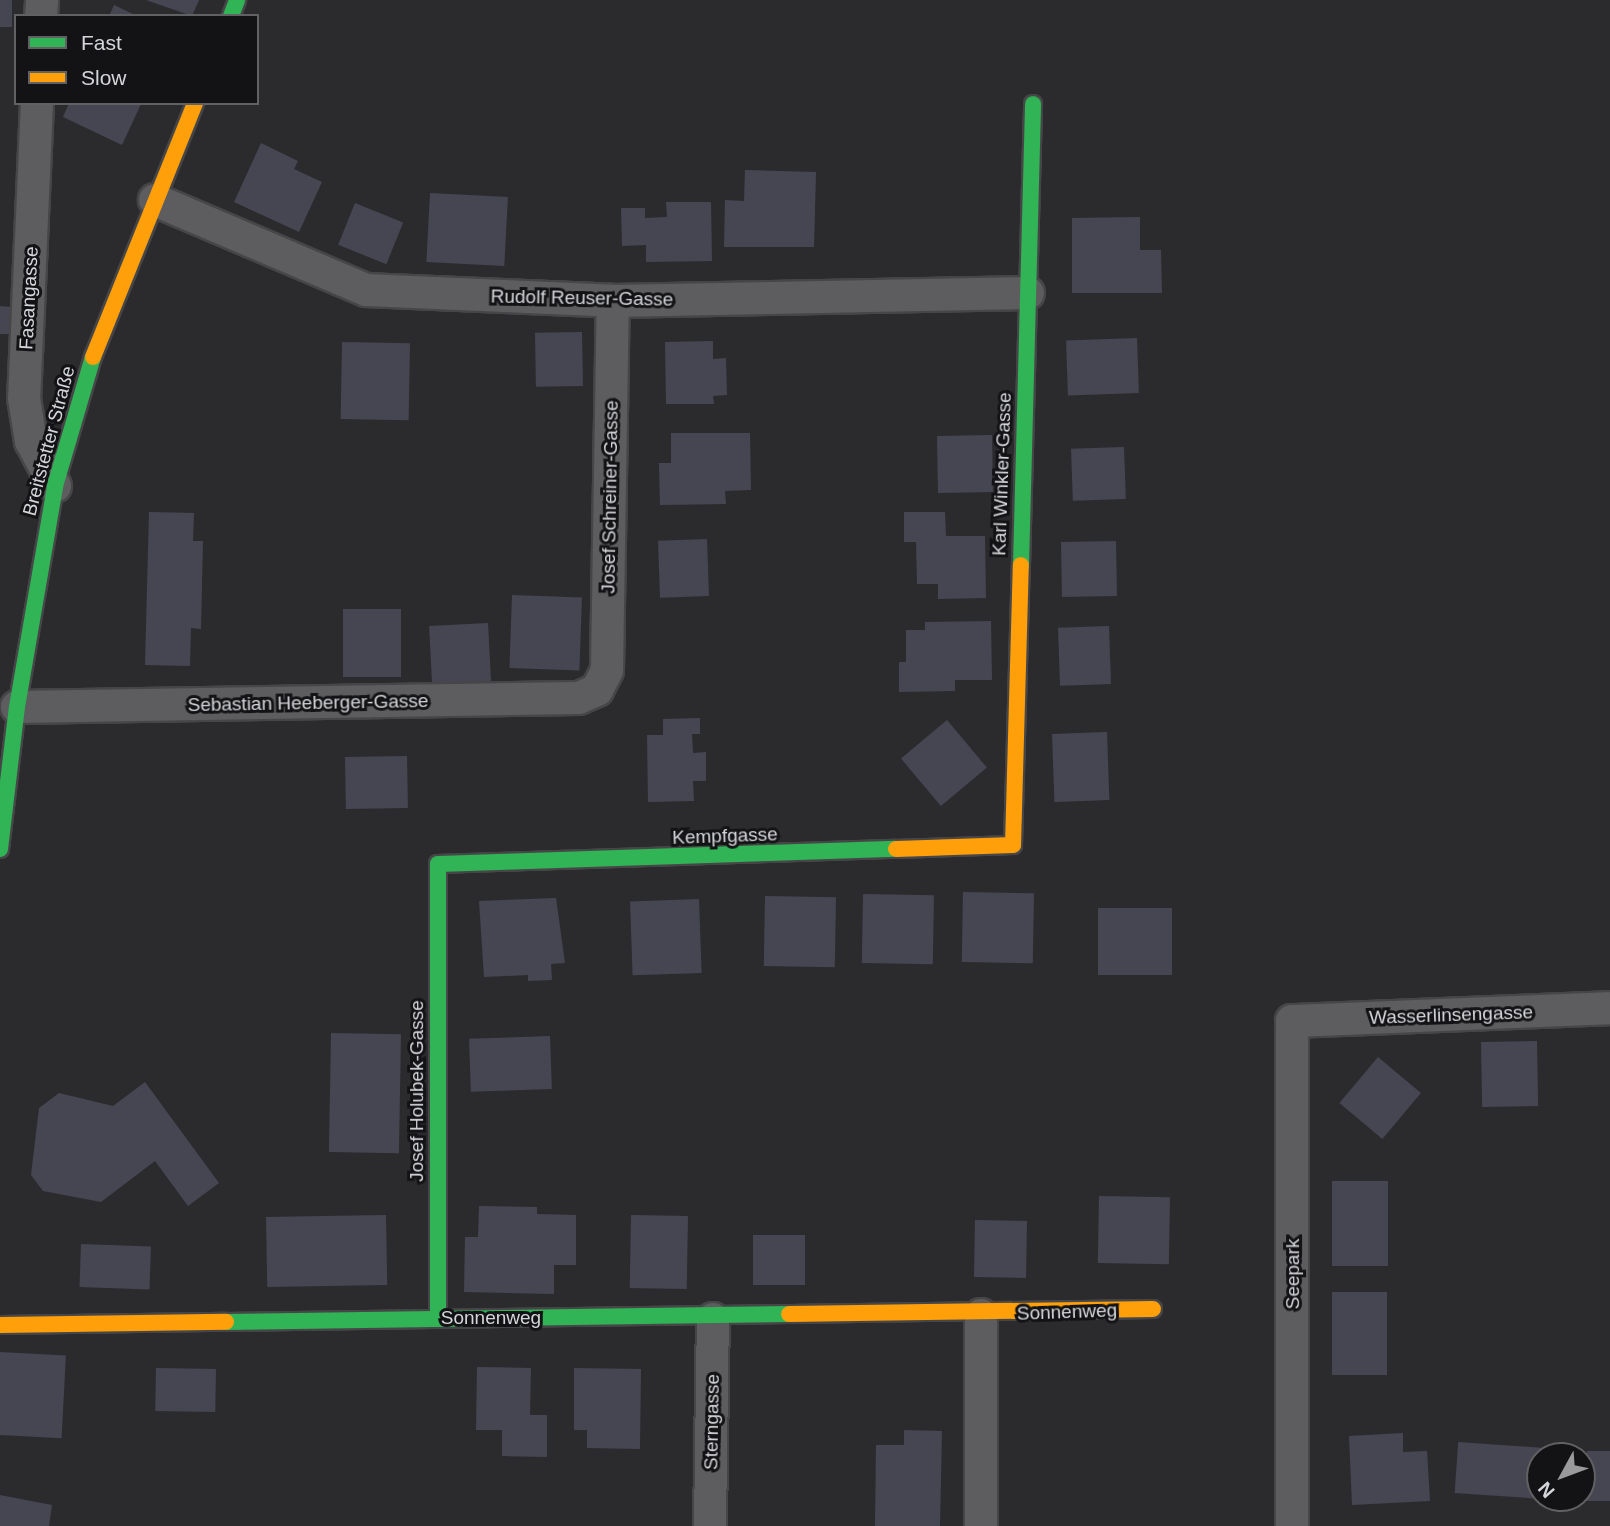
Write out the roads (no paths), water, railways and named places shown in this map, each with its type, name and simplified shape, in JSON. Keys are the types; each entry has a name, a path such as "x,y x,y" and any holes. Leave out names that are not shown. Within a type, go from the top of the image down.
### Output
{"street":[{"name":"Karl Winkler-Gasse","path":"1013,845 1033,104"},
{"name":"Fasangasse","path":"37,105 24,398 32,441 55,486"},
{"name":"Breitstetter Straße","path":"0,849 17,707 55,486 98,341 194,105"},
{"name":"Rudolf Reuser-Gasse","path":"155,200 366,290 613,301 1028,293"},
{"name":"Josef Schreiner-Gasse","path":"597,690 607,670 613,301"},
{"name":"Sebastian Heeberger-Gasse","path":"17,707 579,698 597,690"},
{"name":"Kempfgasse","path":"438,864 1013,845"},
{"name":"Josef Holubek-Gasse","path":"438,864 438,1318"},
{"name":"Wasserlinsengasse","path":"1292,1021 1610,1008"},
{"name":"Seepark","path":"1292,1021 1293,1526"},
{"name":"Sonnenweg","path":"0,1325 438,1318 713,1319 1153,1309"},
{"path":"981,1315 981,1526"},
{"name":"Sterngasse","path":"710,1526 713,1319"}]}
